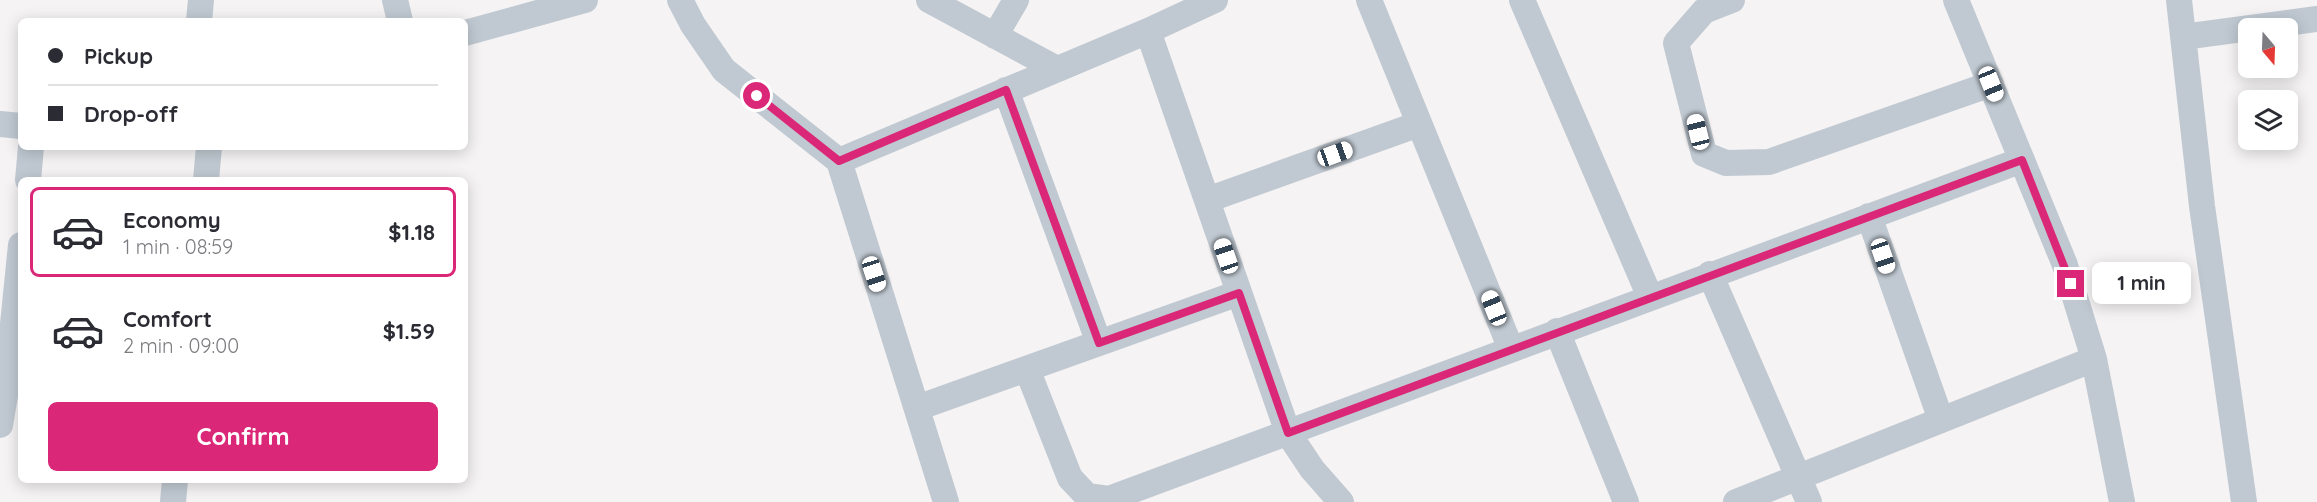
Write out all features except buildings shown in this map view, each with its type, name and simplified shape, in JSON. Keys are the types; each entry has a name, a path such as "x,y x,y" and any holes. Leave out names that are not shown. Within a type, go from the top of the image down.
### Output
{"street":[{"path":"199,18 201,0"},
{"path":"395,0 399,18"},
{"path":"468,32 585,0"},
{"path":"680,0 693,25 724,70 839,161 946,502"},
{"path":"929,0 1057,69"},
{"path":"995,36 1016,0"},
{"path":"839,161 1148,31 1215,0"},
{"path":"1369,0 1511,349"},
{"path":"1522,0 1650,297"},
{"path":"1731,0 1704,11 1676,43 1704,154 1726,163 1769,162 1991,84"},
{"path":"1956,0 2065,265 2094,359 2122,502"},
{"path":"2179,0 2202,206 2244,502"},
{"path":"2183,37 2317,18"},
{"path":"1148,31 1288,433 1312,469 1341,502"},
{"path":"1006,90 1099,343"},
{"path":"0,124 18,126"},
{"path":"1207,200 1419,124"},
{"path":"28,177 31,150"},
{"path":"206,177 209,150"},
{"path":"1027,369 1070,478 1087,495 1109,499 1129,494 1710,274 2022,160"},
{"path":"1869,216 1941,420"},
{"path":"0,425 7,315 18,260"},
{"path":"1710,274 1809,502"},
{"path":"917,408 1239,293"},
{"path":"1557,332 1626,502"},
{"path":"1736,502 2094,359"},
{"path":"173,502 176,483"}],"route":[{"path":"757,96 839,161 1006,90 1099,343 1239,293 1288,433 2022,160 2071,284"}]}
